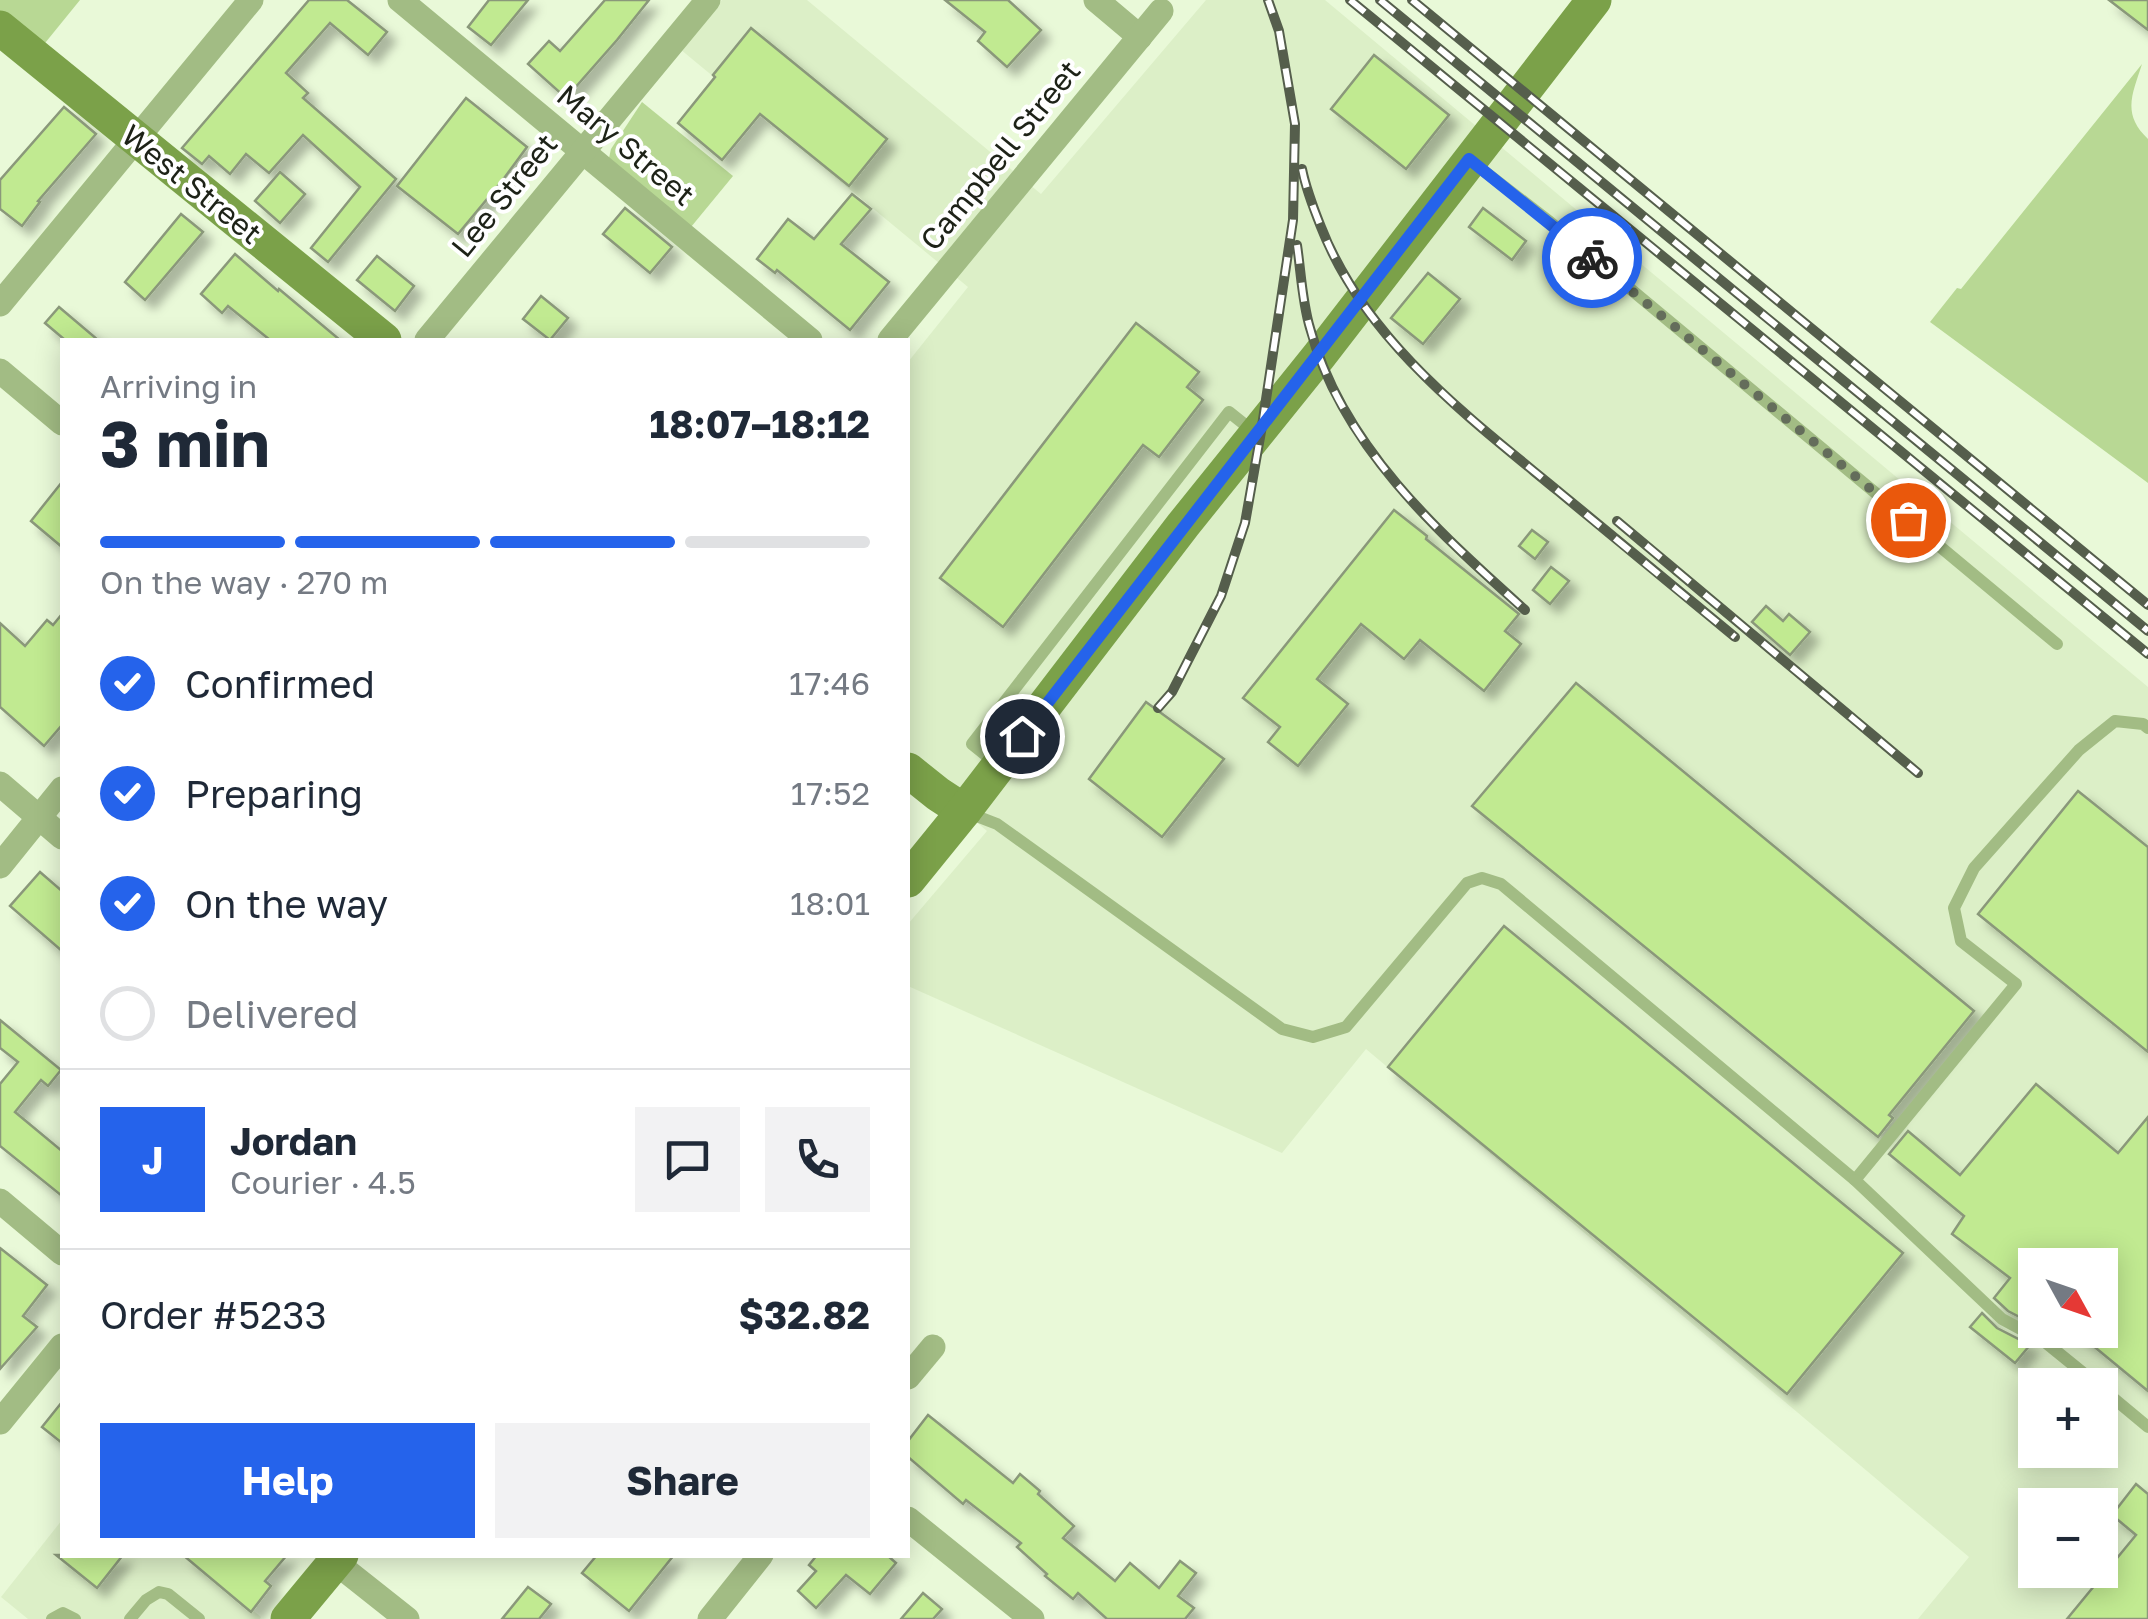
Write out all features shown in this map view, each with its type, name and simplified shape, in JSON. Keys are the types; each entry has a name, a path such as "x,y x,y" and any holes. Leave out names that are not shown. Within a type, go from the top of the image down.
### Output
{"main road":[{"path":"910,878 999,766 1170,515 1215,458 1256,434 1594,0"},
{"name":"West Street","path":"0,28 382,338"},
{"path":"910,772 964,811"},
{"path":"288,1619 338,1558"}],"street":[{"path":"0,304 251,0"},
{"name":"Mary Street","path":"400,0 808,338"},
{"name":"Lee Street","path":"429,338 708,0"},
{"path":"1096,0 1140,36"},
{"name":"Campbell Street","path":"892,338 1161,11"},
{"path":"0,372 60,421"},
{"path":"0,784 60,835"},
{"path":"0,866 60,791"},
{"path":"0,1200 60,1251"},
{"path":"910,1375 933,1347"},
{"path":"0,1422 60,1348"},
{"path":"910,1521 1032,1619"},
{"path":"338,1558 407,1619"},
{"path":"710,1619 759,1558"}],"lane":[{"path":"1469,159 2057,644"},
{"path":"1854,1180 2016,984 1961,941 1954,908 1974,868 2080,750 2115,720 2148,728"},
{"path":"964,811 997,824 1282,1029 1313,1038 1346,1027 1467,883 1482,878 1501,884 1854,1180 2002,1320 2045,1342 2077,1368"},
{"path":"2118,1402 2148,1426"},
{"path":"130,1619 158,1592 168,1594 199,1619"},
{"path":"52,1619 63,1614 75,1619"}],"shaded area":[{"path":"722,0 807,0 1041,194 1206,0 1325,0 2148,687 2148,1619 1918,1619 1969,1557 1366,1049 1282,1153 910,987 910,922 987,831 910,766 910,360 968,287 680,49"},
{"path":"60,1523 60,1558 191,1558 261,1617 28,1619 1,1597"}],"green space":[{"path":"0,0 80,0 41,48 0,14"},
{"path":"2142,64 2132,112 2148,139 2148,483 1930,322 1957,288 1961,289"},
{"path":"642,102 733,176 691,227 609,158"}],"building":[{"path":"309,0 347,0 387,32 368,55 330,23 286,73 308,93 303,98 396,179 328,262 311,248 360,187 303,135 269,173 246,154 230,174 209,156 202,164 182,148"},
{"path":"489,0 528,0 491,45 468,27"},
{"path":"605,0 649,0 566,98 528,64 549,41 560,51"},
{"path":"945,0 1008,0 1041,30 1007,67 978,41 985,32"},
{"path":"2109,0 2148,0 2148,30"},
{"path":"751,28 887,139 849,186 760,114 722,160 678,123"},
{"path":"1374,55 1449,115 1406,169 1331,109"},
{"path":"466,98 527,147 458,234 397,186"},
{"path":"64,107 96,134 38,201 22,226 0,209 0,180"},
{"path":"280,172 305,194 280,223 255,201"},
{"path":"852,194 871,209 841,244 889,282 850,330 777,270 775,273 757,259 788,219 814,239"},
{"path":"625,208 672,247 650,273 603,234"},
{"path":"1483,208 1526,241 1512,260 1469,227"},
{"path":"181,214 203,232 145,300 125,282"},
{"path":"235,254 338,338 268,338 228,306 222,313 201,294"},
{"path":"377,256 414,286 395,311 357,280"},
{"path":"1428,273 1460,299 1423,344 1391,318"},
{"path":"541,296 568,318 552,338 523,319"},
{"path":"59,307 96,338 63,338 45,323"},
{"path":"1136,323 1199,372 1187,387 1203,400 1159,457 1143,445 1003,627 940,578"},
{"path":"60,485 60,545 31,521"},
{"path":"1394,510 1519,614 1505,631 1521,644 1484,691 1420,640 1404,659 1361,624 1317,679 1348,704 1298,766 1268,742 1280,727 1243,698"},
{"path":"1532,530 1548,542 1535,559 1519,546"},
{"path":"1551,567 1569,581 1550,604 1533,590"},
{"path":"1766,606 1783,621 1789,614 1810,632 1790,655 1752,622"},
{"path":"60,616 60,727 44,746 0,707 0,623 25,646 47,620 53,625"},
{"path":"1576,683 1974,1011 1889,1115 1893,1118 1878,1137 1472,806"},
{"path":"1146,702 1224,759 1162,837 1089,779"},
{"path":"2078,791 2148,847 2148,1052 1978,914"},
{"path":"40,872 60,889 60,949 10,906"},
{"path":"1504,926 1903,1253 1787,1394 1388,1067"},
{"path":"0,1020 60,1069 48,1086 41,1080 15,1112 60,1149 60,1194 0,1146 0,1084 18,1062 0,1048"},
{"path":"2036,1084 2118,1153 2148,1117 2148,1391 2096,1348 2118,1348 2118,1248 2018,1248 2018,1316 1994,1298 2010,1278 1952,1234 1964,1216 1889,1154 1908,1131 1960,1175"},
{"path":"0,1248 47,1285 23,1316 37,1327 0,1369"},
{"path":"1982,1313 1997,1328 2018,1339 2018,1348 2028,1348 2015,1363 1970,1327"},
{"path":"60,1404 60,1441 42,1427"},
{"path":"928,1415 1013,1483 1020,1474 1074,1526 1063,1538 1115,1581 1130,1563 1159,1588 1180,1561 1196,1573 1178,1596 1194,1608 1185,1619 1107,1619 1078,1593 1073,1599 1017,1547 1021,1543 966,1500 963,1504 910,1459 910,1438"},
{"path":"2136,1484 2148,1494 2148,1619 2067,1619 2092,1588 2118,1588 2118,1557 2136,1535 2118,1520 2118,1507"},
{"path":"56,1555 121,1558 97,1588"},
{"path":"187,1558 284,1558 265,1581 271,1586 251,1612"},
{"path":"594,1558 672,1558 629,1611 582,1573"},
{"path":"815,1558 890,1558 896,1563 870,1594 846,1575 816,1608 798,1591 816,1571 809,1565"},
{"path":"528,1587 551,1604 539,1619 502,1619"},
{"path":"923,1593 942,1609 933,1619 901,1619"}],"railway":[{"path":"1158,708 1172,692 1221,596 1245,523 1262,426 1293,220 1295,124 1279,31 1268,0"},
{"path":"1350,0 2148,654"},
{"path":"1380,0 2148,631"},
{"path":"1412,0 2148,605"},
{"path":"1302,169 1315,212 1340,268 1391,340 1489,434 1735,637"},
{"path":"1297,245 1310,328 1345,411 1369,449 1427,518 1525,610"},
{"path":"1617,521 1918,773"}],"way so far":[{"path":"1592,258 1908,520"}],"route":[{"path":"1022,736 1469,159 1592,258"}]}
